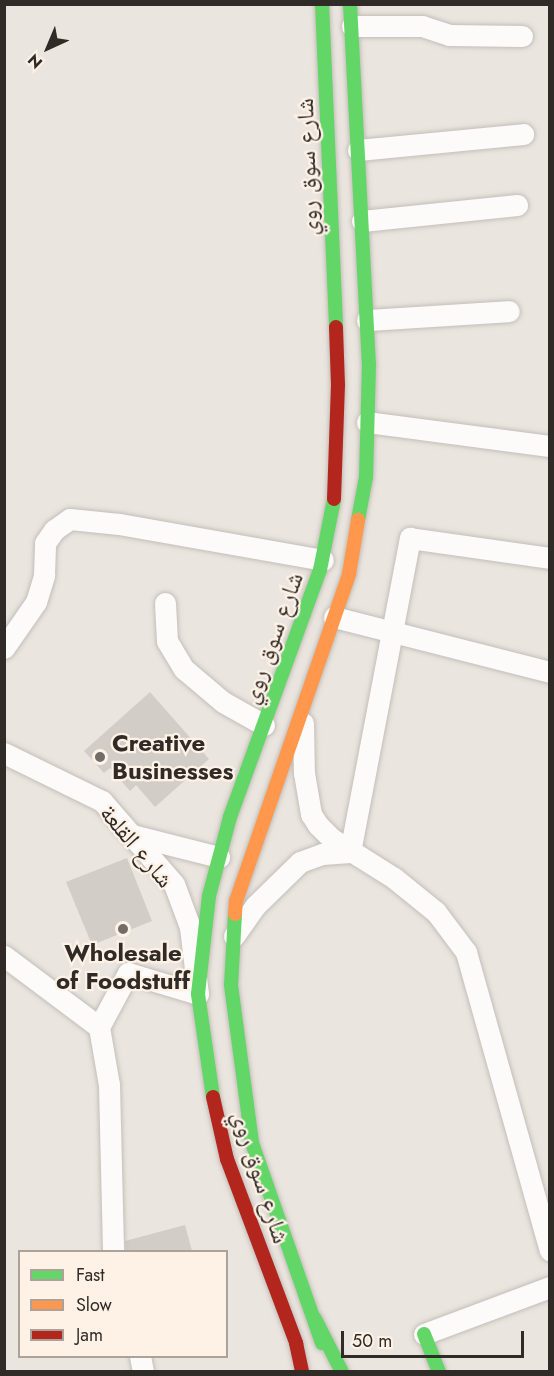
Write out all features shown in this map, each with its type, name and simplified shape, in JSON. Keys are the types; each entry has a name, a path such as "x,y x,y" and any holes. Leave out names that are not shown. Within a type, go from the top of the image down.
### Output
{"main road":[{"name":"شارع سوق روي","path":"302,1371 296,1343 227,1160 208,1077 198,994 209,896 219,857 322,560 337,483 338,385 322,4"},
{"name":"شارع سوق روي","path":"331,1371 315,1319 252,1143 231,985 236,901 349,574 366,477 367,321 350,4"},
{"path":"315,1319 342,1371"},
{"path":"424,1334 439,1371"},
{"path":"289,1371 296,1343"}],"street":[{"path":"351,26 422,26 449,34 522,36"},
{"path":"358,150 523,134"},
{"path":"362,221 517,205"},
{"path":"367,321 509,310"},
{"path":"367,422 549,446"},
{"path":"4,648 36,602 44,575 45,543 54,530 70,519 119,524 322,560"},
{"path":"351,852 410,538 549,558"},
{"path":"165,603 167,641 184,669 223,702 264,726"},
{"path":"334,616 392,633 549,672"},
{"path":"303,706 304,773 311,814 332,839 394,878 436,912 466,952 549,1250"},
{"name":"شارع القلعة","path":"4,753 102,801 174,884 190,927 198,994"},
{"path":"132,835 219,857"},
{"path":"234,936 255,906 300,862 322,854 351,852"},
{"path":"4,956 99,1027"},
{"path":"113,1250 109,1085 99,1027 128,973 198,994"},
{"path":"424,1334 549,1287"}],"building":[{"path":"150,692 209,759 155,807 136,785 130,791 110,768 104,773 84,751"},
{"path":"127,858 152,921 92,945 66,882"},
{"path":"185,1225 192,1250 126,1250 125,1241"}],"traffic: fast":[{"path":"322,4 336,327"},
{"path":"350,4 369,364 366,477 358,520"},
{"path":"213,1097 198,994 209,896 230,817 320,570 334,499"},
{"path":"235,914 231,985 252,1143 322,1343"},
{"path":"315,1319 342,1372"},
{"path":"424,1334 439,1372"}],"traffic: slow":[{"path":"235,914 236,901 349,574 358,520"}],"traffic: jam":[{"path":"334,499 338,385 336,327"},
{"path":"213,1097 227,1159 296,1343 302,1372"}],"place":[{"name":"Creative Businesses","path":"100,757"},
{"name":"Wholesale of Foodstuff","path":"123,929"}]}
